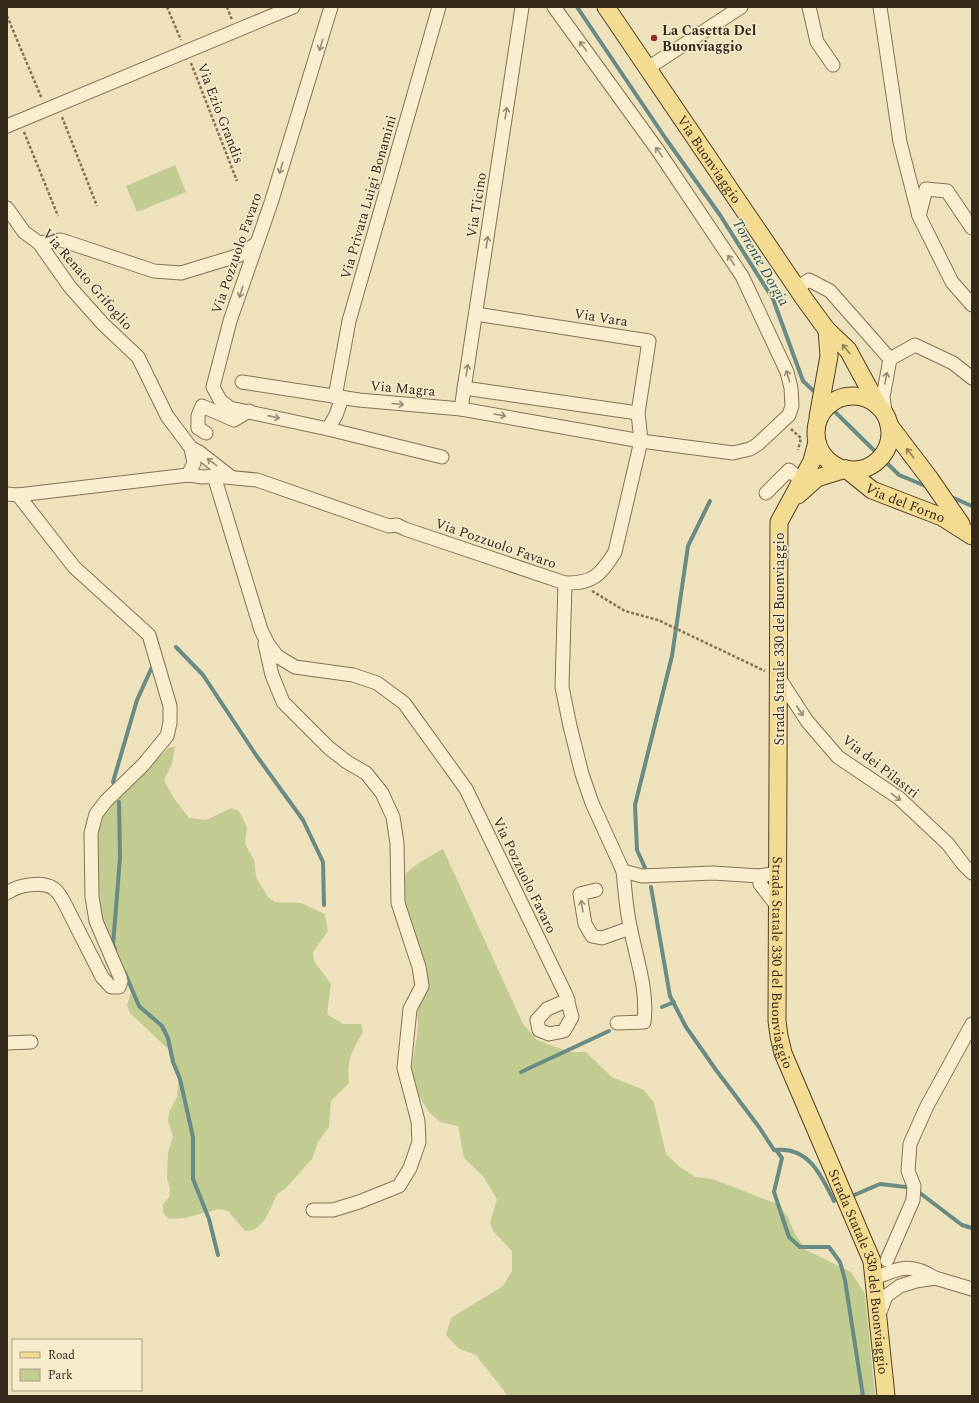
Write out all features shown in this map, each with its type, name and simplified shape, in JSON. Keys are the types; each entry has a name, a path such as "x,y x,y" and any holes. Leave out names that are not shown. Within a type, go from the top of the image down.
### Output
{"main road":[{"name":"Via Buonviaggio","path":"606,7 827,330 848,350 885,416"},
{"name":"Via Buonviaggio","path":"824,405 829,356 827,330"},
{"path":"859,396 874,402 885,416 890,435 882,454 862,468 846,469 826,474 810,483 783,512 795,475 812,461 817,442 816,433 824,405 843,397 859,396"},
{"name":"Via del Forno","path":"885,416 969,534"},
{"path":"817,442 827,459 839,467 846,469"},
{"name":"Via del Forno","path":"846,469 872,490 942,517 969,534"},
{"name":"Strada Statale 330 del Buonviaggio","path":"783,512 779,522 776,997 778,1036 783,1053 872,1260 886,1396"}],"street":[{"path":"7,126 293,7"},
{"name":"Via Pozzuolo Favaro","path":"331,7 326,30 257,243 230,321 213,387 225,406 442,456"},
{"name":"Via Privata Luigi Bonamini","path":"338,397 349,321 439,7"},
{"name":"Via Ticino","path":"461,409 522,7"},
{"path":"461,409 641,441 733,453 750,449 758,444 789,415 792,406 791,388 787,372 742,276 659,152 554,7"},
{"path":"648,68 741,7"},
{"path":"808,7 817,42 833,65"},
{"path":"880,7 900,142 919,216 952,282 972,305"},
{"path":"919,216 926,189 947,191 972,228"},
{"name":"Via Renato Grifoglio","path":"7,208 24,232 39,243 70,287 98,319 138,356 167,416 191,448"},
{"path":"39,243 61,240 154,271 181,273 240,255 257,243"},
{"path":"798,287 810,280 830,291 890,360"},
{"name":"Via Vara","path":"476,314 649,341 638,413 641,441 615,552 606,567 596,576 580,584"},
{"path":"885,416 883,397 890,360 916,345 953,363 972,378"},
{"name":"Via Magra","path":"242,382 360,400 461,409"},
{"path":"464,388 638,413"},
{"path":"328,429 336,415 338,397"},
{"path":"206,433 198,428 198,416 202,406 234,420 249,411"},
{"path":"188,475 194,463 191,448"},
{"path":"191,448 205,456 231,477"},
{"name":"Via Pozzuolo Favaro","path":"13,494 188,475 257,480 389,526 397,525 564,583 562,687 582,774 592,803 623,871 630,928 644,987 646,1010 644,1022 617,1023"},
{"path":"766,493 795,475"},
{"name":"Via Pozzuolo Favaro","path":"214,476 262,630 268,644 277,656 295,667 353,675 377,684 404,703 466,789 568,1000"},
{"path":"7,893 13,889 29,886 45,885 54,889 61,896 102,977 111,987 118,987 121,981 120,977 96,921 91,874 91,833 96,814 106,801 143,765 167,736 170,723 170,706 166,688 149,635 74,567 13,494"},
{"path":"564,583 580,584"},
{"path":"262,630 272,675 283,702 329,748 347,762 366,772 384,799 393,817 397,843 398,903 419,967 422,986 410,1009 404,1068 418,1121 419,1142 410,1168 399,1186 359,1202 332,1210 313,1210"},
{"name":"Via dei Pilastri","path":"779,678 807,720 838,757 899,798 948,844 972,873"},
{"path":"623,871 642,876 713,873 760,876 777,873"},
{"path":"760,876 760,884 777,906"},
{"path":"596,890 580,894 585,924 592,936 602,938 630,928"},
{"path":"887,1260 913,1200 914,1186 908,1171 910,1144 927,1106 972,1024"},
{"path":"7,1043 31,1042"},
{"path":"868,1250 901,1267 918,1269 934,1278 972,1289"},
{"path":"875,1281 901,1267"},
{"path":"875,1281 893,1286 900,1286 934,1278"},
{"path":"957,1284 972,1278"},
{"path":"878,1317 886,1296 900,1286"}],"path":[{"name":"Via Ezio Grandis","path":"167,7 186,51 237,181"},
{"path":"7,16 52,107 97,206"},
{"path":"20,121 58,216"},
{"path":"795,475 801,438 796,433"},
{"path":"580,584 625,610 658,620 779,678"}],"green space":[{"path":"175,165 186,192 137,212 126,186"},
{"path":"175,746 172,764 164,780 173,797 189,818 206,820 231,808 239,811 247,827 245,844 254,860 256,877 268,897 275,902 301,903 325,914 328,931 313,952 314,961 331,984 327,1014 343,1024 361,1024 363,1032 355,1046 349,1062 349,1083 331,1101 329,1127 318,1142 312,1159 285,1189 277,1194 266,1218 254,1230 245,1231 228,1211 219,1209 185,1218 169,1219 163,1213 163,1204 169,1197 170,1188 167,1179 168,1153 173,1136 168,1121 169,1112 177,1097 179,1073 168,1049 130,1013 127,1005 132,989 102,922 96,854 99,830 104,810 169,748"},
{"path":"443,849 523,1024 537,1040 570,1052 586,1052 612,1077 644,1090 654,1103 666,1154 680,1167 695,1177 713,1179 777,1204 788,1217 795,1234 806,1250 851,1272 865,1294 875,1396 508,1396 476,1355 458,1348 446,1335 451,1318 503,1286 512,1271 512,1251 494,1232 490,1223 497,1199 483,1176 464,1158 458,1126 440,1122 429,1112 415,1090 411,1073 418,1028 416,975 399,926 404,882 406,873 420,862"}],"waterway":[{"name":"Torrente Dorgia","path":"577,7 666,139 720,215 773,299 803,381 817,394"},
{"name":"Torrente Dorgia","path":"825,402 899,475 928,487"},
{"name":"Torrente Dorgia","path":"949,496 972,506"},
{"path":"645,868 637,850 635,805 672,656 688,546 710,501"},
{"path":"176,647 203,675 256,755 303,820 323,862 324,905"},
{"path":"113,782 137,700 152,667"},
{"path":"115,949 113,945 120,858 119,802"},
{"path":"651,887 670,996 686,1027 774,1150 776,1150 782,1158 774,1192 789,1237 800,1247 829,1247 840,1262 845,1280 863,1396"},
{"path":"125,973 139,1006 162,1026 168,1038 173,1062 180,1079 193,1137 193,1179 209,1219 218,1255"},
{"path":"662,1007 674,1002"},
{"path":"521,1072 609,1031"},
{"path":"776,1150 787,1150 797,1153 805,1158 819,1173 834,1201"},
{"path":"852,1196 880,1184 906,1187"},
{"path":"920,1193 962,1225 972,1228"}],"place":[{"name":"La Casetta Del Buonviaggio","path":"654,38"}]}
